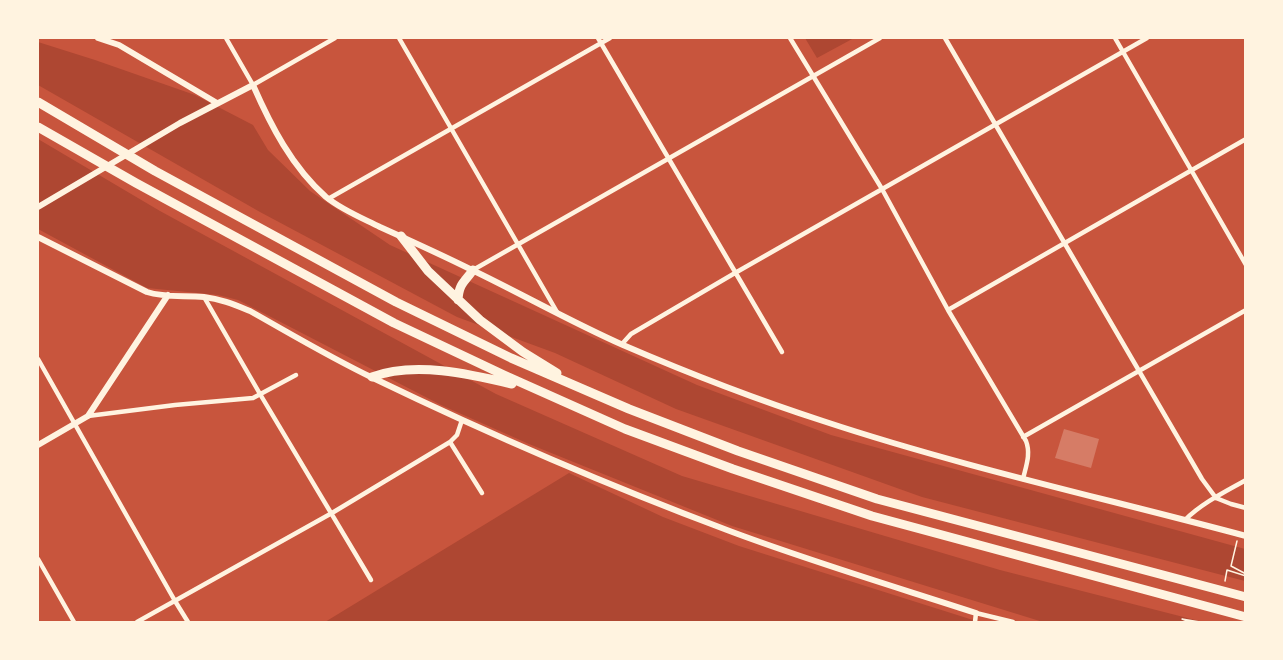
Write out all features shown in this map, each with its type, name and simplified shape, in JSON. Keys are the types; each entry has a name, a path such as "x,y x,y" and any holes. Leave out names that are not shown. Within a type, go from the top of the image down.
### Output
{"highway":[{"path":"38,102 155,171 396,302 511,357 629,409 877,499 1245,597"},
{"path":"38,127 394,323 635,433 872,516 1245,617"},
{"path":"401,236 428,271 480,320 524,352 588,391"},
{"path":"458,300 461,284 473,270"},
{"path":"372,377 393,371 425,369 483,377 535,389"}],"street":[{"path":"98,38 119,45 216,103"},
{"path":"226,38 284,147 299,168 328,199 357,216 473,270 622,344 822,421 1023,479 1242,535"},
{"path":"38,207 216,103 336,38"},
{"path":"399,38 558,314"},
{"path":"328,199 600,40 610,38"},
{"path":"790,38 882,189 948,310 1029,448 1023,479"},
{"path":"473,270 880,38"},
{"path":"945,38 1202,479 1216,498 1245,508"},
{"path":"1115,38 1245,265"},
{"path":"622,344 632,334 735,273 1147,38"},
{"path":"600,40 782,352"},
{"path":"948,310 1245,138"},
{"path":"38,237 137,288 155,294 204,297 229,302 372,377 462,420 529,450 727,530 976,613 1013,622"},
{"path":"88,416 168,295"},
{"path":"204,297 371,580"},
{"path":"1023,437 1245,310"},
{"path":"38,359 189,622"},
{"path":"38,445 88,416 253,398 296,375"},
{"path":"137,622 332,513 450,442 457,435 462,420"},
{"path":"450,442 482,493"},
{"path":"1185,520 1190,514 1245,480"},
{"path":"38,559 74,622"},
{"path":"975,622 976,613"}],"path":[{"path":"1242,535 1231,566 1245,575"},
{"path":"1227,570 1245,575"},
{"path":"1190,622 1182,619 1200,622"}],"shaded area":[{"path":"805,38 854,38 817,58"},
{"path":"38,42 195,95 253,125 268,150 310,191 390,245 697,385 831,435 1245,549 1245,581 922,497 676,409 555,353 457,317 260,212 38,85"},
{"path":"38,139 160,211 496,394 682,476 1000,570 1203,622 1043,622 732,526 529,444 441,405 238,300 218,295 147,288 38,229"},
{"path":"569,473 663,517 739,546 973,620 973,622 325,622"}],"building":[{"path":"1064,429 1099,439 1091,468 1055,458"}]}
